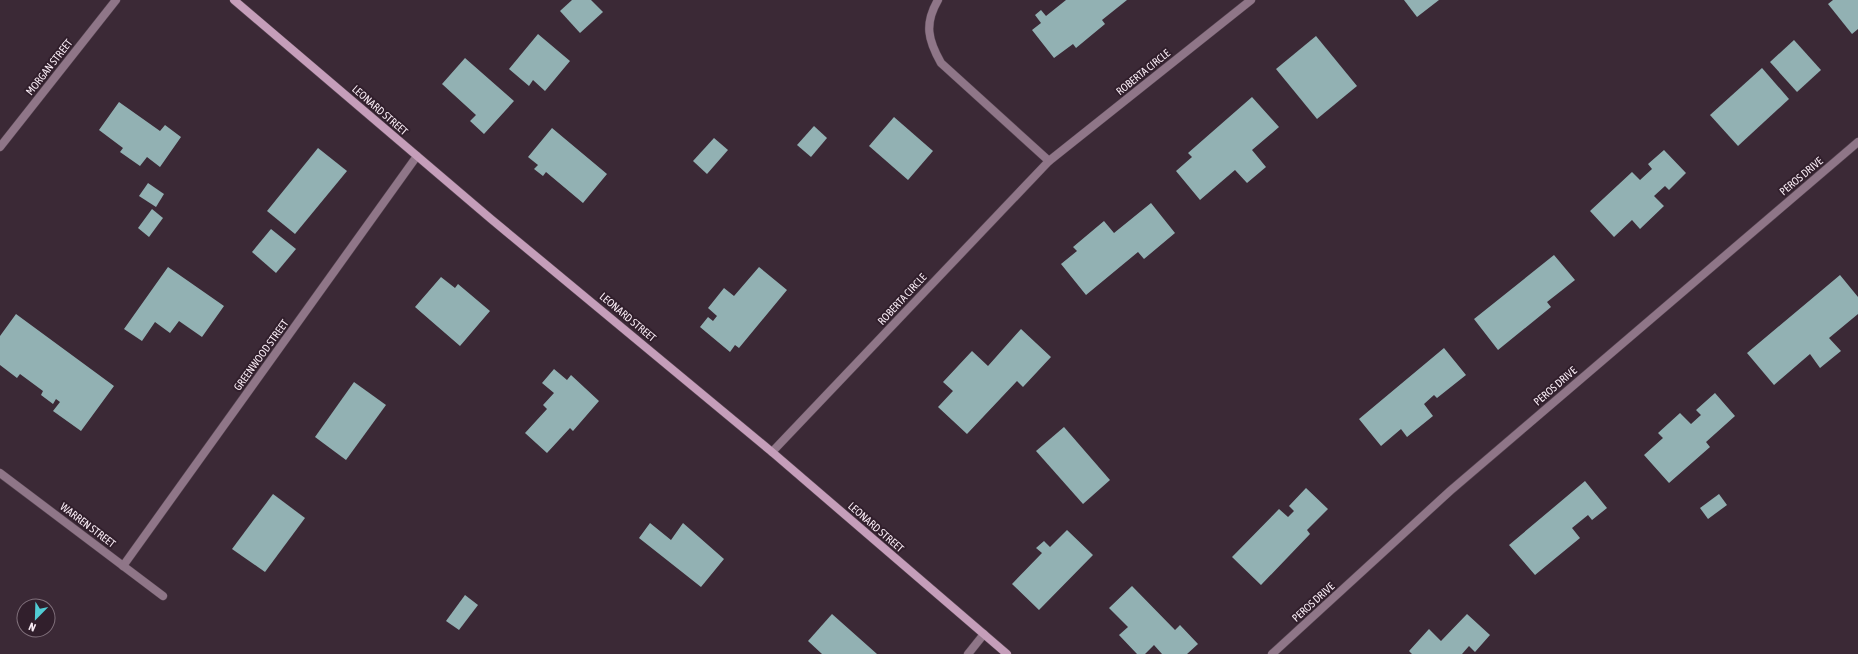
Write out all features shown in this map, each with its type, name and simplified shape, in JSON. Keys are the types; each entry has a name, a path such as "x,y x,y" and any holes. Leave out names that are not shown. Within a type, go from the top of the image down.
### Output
{"street":[{"name":"MORGAN STREET","path":"0,147 116,0"},
{"name":"LEONARD STREET","path":"234,0 417,156 772,452 1007,654"},
{"path":"938,0 930,16 928,29 934,52 941,63 1049,162"},
{"name":"ROBERTA CIRCLE","path":"772,452 1049,162 1251,0"},
{"name":"PEROS DRIVE","path":"1272,654 1450,491 1858,142"},
{"name":"GREENWOOD STREET","path":"123,566 417,156"},
{"name":"WARREN STREET","path":"0,473 163,596"},
{"path":"968,654 984,634"}],"building":[{"path":"572,0 591,0 603,12 580,33 560,11"},
{"path":"1066,0 1127,0 1102,20 1105,24 1076,48 1073,44 1054,58 1032,30 1041,23 1035,15 1041,10 1046,16"},
{"path":"1404,0 1439,0 1417,17"},
{"path":"1833,0 1858,0 1858,29 1852,34 1828,4"},
{"path":"538,34 570,61 545,91 533,80 529,86 509,69"},
{"path":"1316,36 1357,86 1317,119 1276,69"},
{"path":"1794,40 1821,70 1797,92 1770,62"},
{"path":"465,58 514,101 484,134 470,121 476,115 442,84"},
{"path":"1762,68 1789,99 1738,146 1710,115"},
{"path":"1252,97 1279,127 1252,150 1266,167 1247,183 1235,170 1200,200 1176,171 1192,157 1188,153"},
{"path":"119,102 160,131 165,125 181,137 160,167 147,157 140,166 120,152 123,148 99,130"},
{"path":"894,117 933,151 908,180 869,146"},
{"path":"814,126 827,138 811,157 797,145"},
{"path":"552,128 607,174 583,203 546,172 543,176 534,169 538,165 528,157"},
{"path":"714,138 728,150 707,174 693,161"},
{"path":"318,148 347,171 295,234 267,211"},
{"path":"1664,150 1686,173 1669,190 1665,186 1654,196 1664,206 1640,229 1632,220 1614,237 1590,211 1632,172 1640,180 1652,169 1648,164"},
{"path":"148,183 164,194 156,207 139,196"},
{"path":"1151,203 1175,233 1144,259 1138,252 1086,295 1061,264 1077,251 1073,247 1104,221 1114,233"},
{"path":"152,209 163,218 149,237 138,228"},
{"path":"271,229 296,249 276,273 252,252"},
{"path":"1554,255 1575,280 1547,302 1551,307 1498,350 1474,319"},
{"path":"168,267 224,306 202,337 179,321 170,333 155,322 142,341 124,329"},
{"path":"759,267 787,290 739,348 735,345 730,352 700,327 708,317 713,321 717,316 708,308 724,288 734,296"},
{"path":"1840,275 1858,297 1858,314 1829,338 1841,351 1820,368 1810,354 1774,385 1747,353"},
{"path":"441,277 455,288 458,284 490,311 460,346 415,307"},
{"path":"16,314 114,386 81,431 53,411 60,402 56,399 53,404 41,395 43,391 20,374 17,378 0,365 0,336"},
{"path":"1021,329 1051,357 1023,387 1017,381 967,434 938,407 953,391 943,382 972,351 988,366"},
{"path":"1444,348 1466,375 1437,398 1434,395 1424,404 1433,416 1407,437 1401,429 1381,446 1359,419"},
{"path":"554,369 567,380 571,375 599,401 573,431 570,428 547,453 525,433 547,409 543,405 554,393 542,383"},
{"path":"354,382 386,405 346,460 315,437"},
{"path":"1715,393 1735,416 1706,442 1710,447 1669,483 1644,455 1663,438 1658,433 1680,413 1691,424 1701,415 1696,410"},
{"path":"1064,427 1110,480 1083,504 1036,451"},
{"path":"1585,481 1607,508 1592,520 1588,515 1572,528 1580,538 1535,575 1509,545"},
{"path":"1306,488 1328,509 1307,530 1310,534 1261,585 1232,557 1279,509 1288,517 1294,511 1289,506"},
{"path":"273,494 305,518 265,572 232,549"},
{"path":"1719,494 1727,505 1708,519 1700,508"},
{"path":"650,523 671,540 683,523 724,559 701,587 639,538"},
{"path":"1067,530 1093,555 1039,610 1012,584 1042,553 1036,548 1044,541 1050,547"},
{"path":"1132,586 1175,630 1180,625 1198,644 1187,654 1162,654 1154,645 1145,654 1137,654 1119,635 1128,627 1109,608"},
{"path":"465,595 478,605 459,630 446,621"},
{"path":"832,614 877,654 822,654 808,641"},
{"path":"1467,614 1490,635 1475,652 1469,646 1462,654 1412,654 1409,651 1429,629 1441,641"}]}
